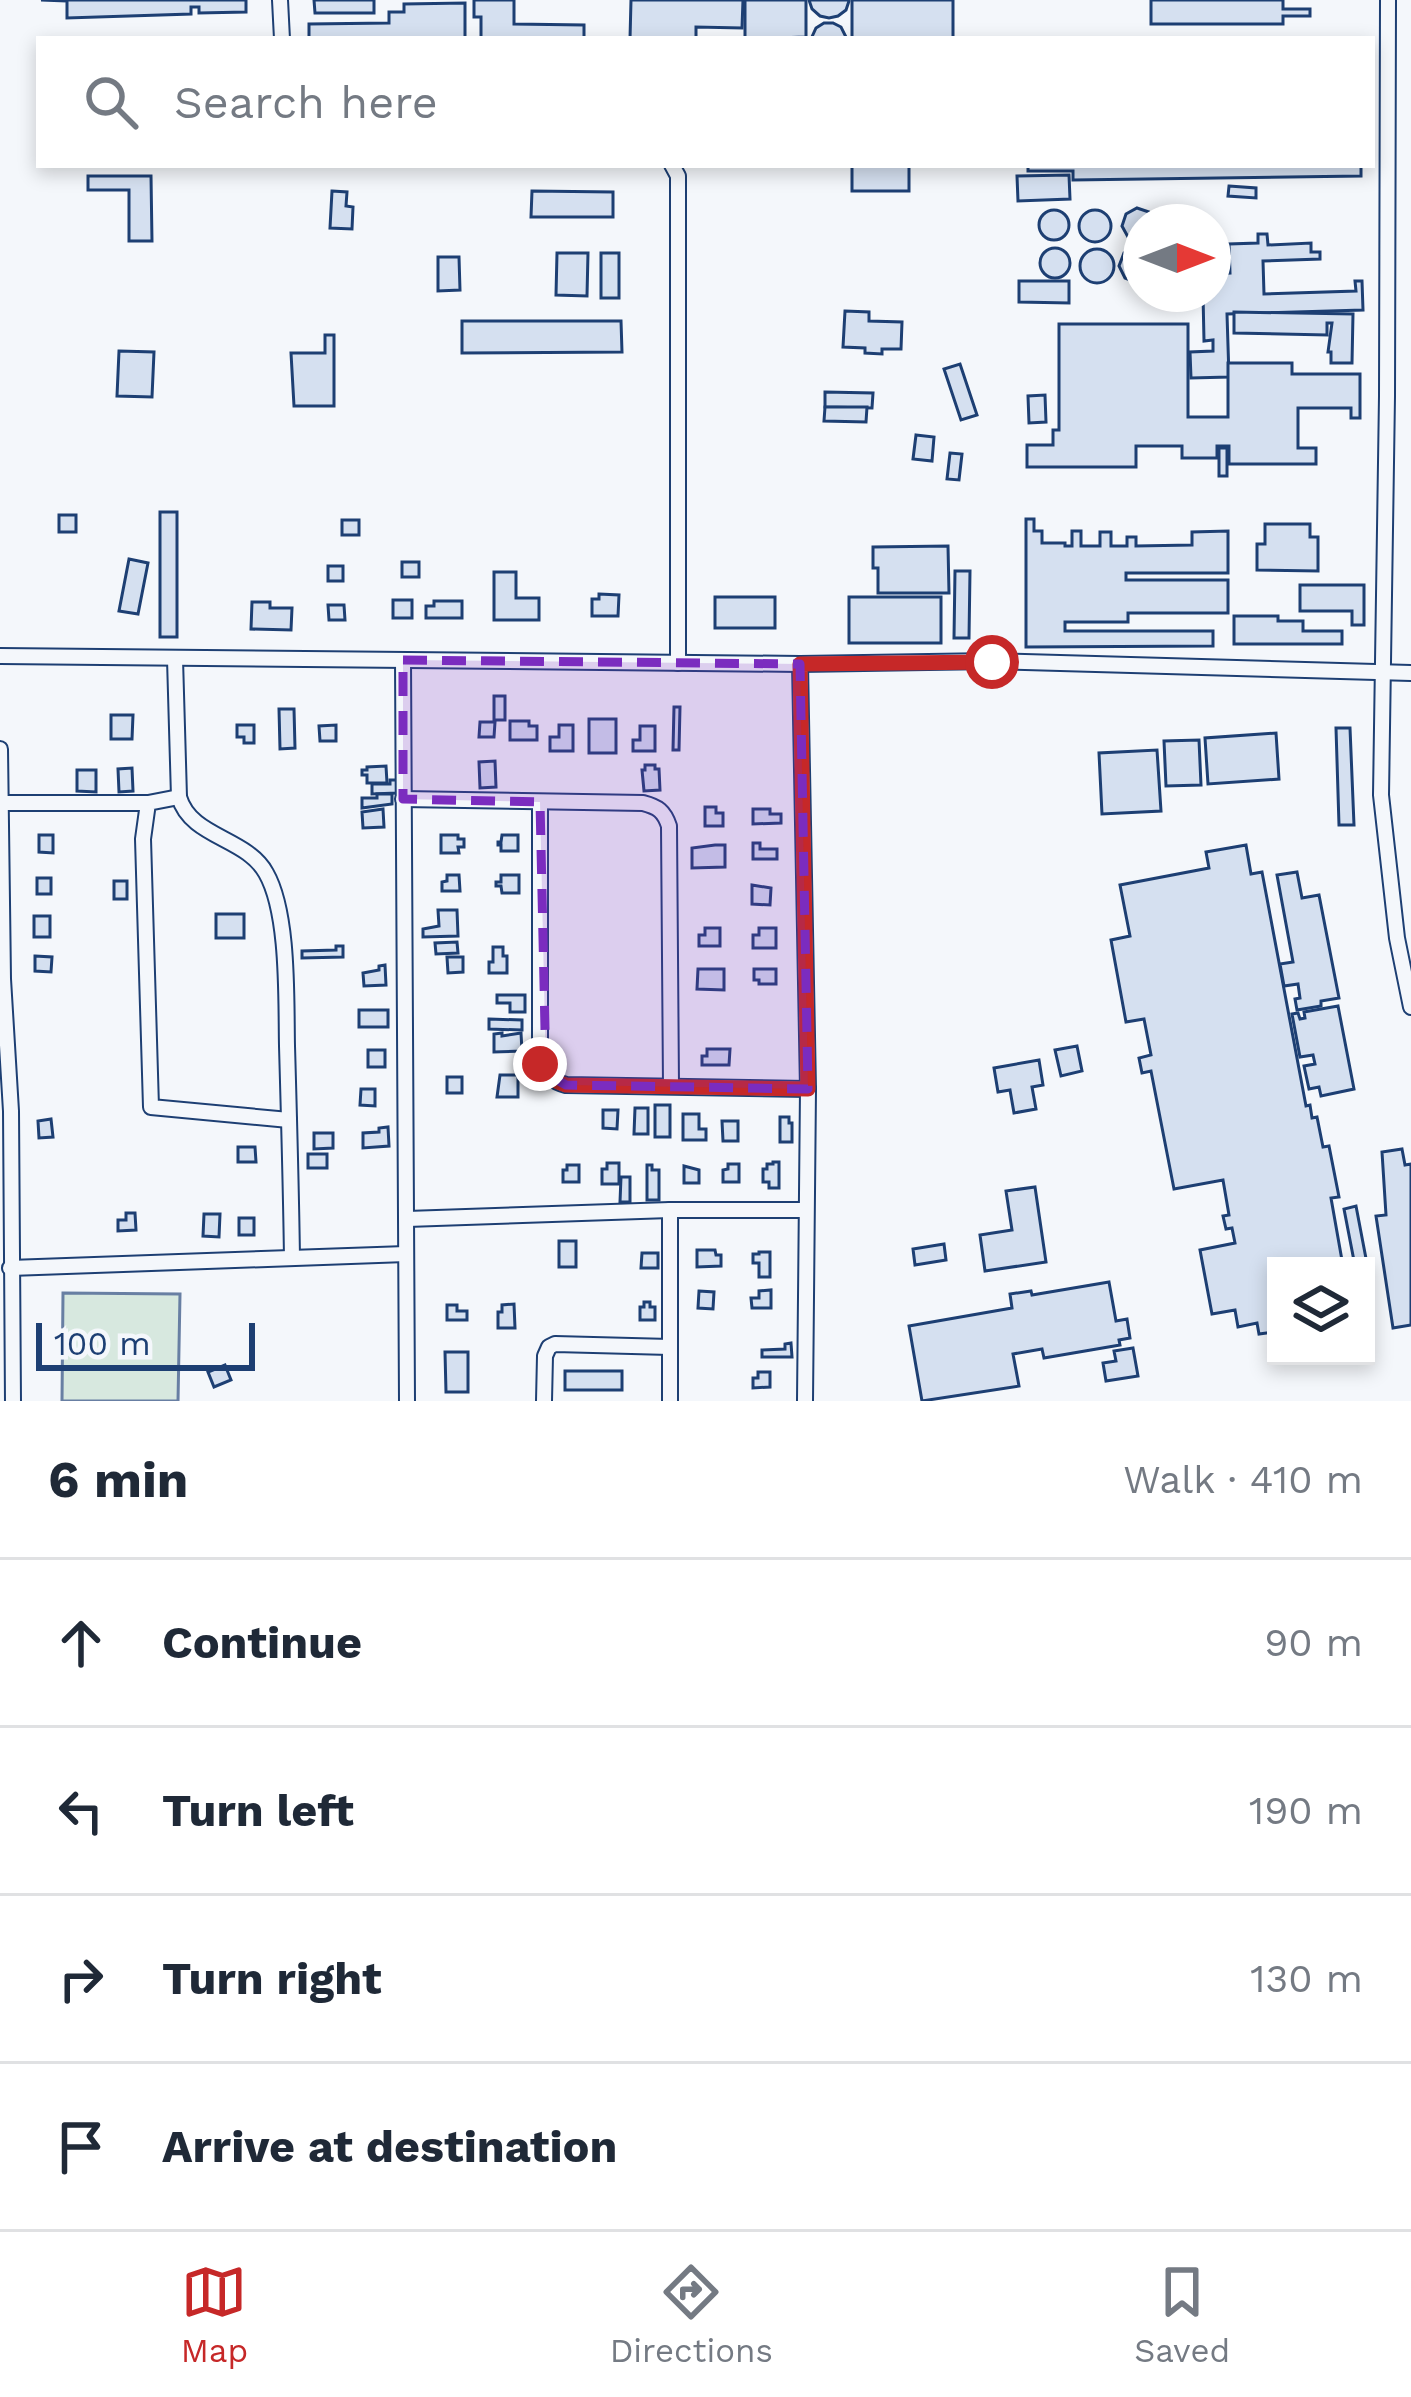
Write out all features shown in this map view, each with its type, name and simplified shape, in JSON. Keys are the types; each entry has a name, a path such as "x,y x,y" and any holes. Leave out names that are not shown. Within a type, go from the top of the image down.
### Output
{"street":[{"path":"280,0 282,36"},
{"path":"1388,0 1381,795 1397,938 1411,1007"},
{"path":"675,168 679,176 678,663"},
{"path":"0,656 992,662 1411,673"},
{"path":"176,659 182,809 190,820 250,854 265,871 275,896 285,993 292,1258"},
{"path":"404,660 407,1401"},
{"path":"800,664 808,1089 806,1401"},
{"path":"0,749 13,1401"},
{"path":"1,803 148,803 179,797"},
{"path":"403,799 643,803 664,814 669,826 671,1086"},
{"path":"540,802 540,1064 546,1074 566,1085 808,1089"},
{"path":"148,803 142,854 151,1107 289,1120"},
{"path":"670,1210 670,1401"},
{"path":"407,1220 805,1210"},
{"path":"10,1268 406,1254"},
{"path":"544,1401 549,1346 670,1347"}],"highlighted area":[{"path":"403,660 800,664 808,1089 566,1085 546,1074 540,802 403,799"}],"shaded area":[{"path":"63,1293 180,1294 178,1401 62,1401"}],"building":[{"path":"41,0 246,0 246,12 199,13 199,7 191,7 191,14 67,18 67,1"},
{"path":"314,0 374,0 374,13 315,13"},
{"path":"474,0 514,0 514,24 584,25 584,36 481,36 481,17 474,17"},
{"path":"631,0 743,0 742,28 696,27 696,36 630,36"},
{"path":"745,0 806,0 806,36 745,36"},
{"path":"809,0 849,1 846,10 829,18 812,9"},
{"path":"852,0 953,0 953,36 852,36"},
{"path":"1151,0 1283,0 1283,9 1310,9 1310,16 1283,16 1283,24 1151,24"},
{"path":"465,3 465,36 309,36 309,24 389,23 389,12 404,12 404,4"},
{"path":"833,23 846,36 812,36 816,28"},
{"path":"852,168 909,168 909,191 852,191"},
{"path":"1361,168 1361,176 1073,180 1073,171 1028,171"},
{"path":"1069,175 1070,199 1018,201 1017,176"},
{"path":"88,176 151,176 152,241 129,241 129,190 88,190"},
{"path":"1229,186 1256,188 1256,198 1228,196"},
{"path":"332,191 347,192 346,206 353,207 352,229 330,228"},
{"path":"532,191 613,192 613,217 531,217"},
{"path":"1054,210 1065,214 1069,225 1065,236 1054,240 1043,236 1039,225 1043,214"},
{"path":"1095,210 1106,215 1111,226 1106,237 1095,242 1084,237 1079,226 1084,215"},
{"path":"1258,234 1267,234 1268,245 1311,243 1311,252 1320,252 1320,259 1263,261 1264,294 1356,291 1355,281 1362,281 1363,310 1227,314 1229,377 1191,378 1190,352 1213,351 1213,340 1204,341 1203,312 1231,312 1231,244 1258,243"},
{"path":"1055,248 1070,263 1055,278 1040,263"},
{"path":"1097,249 1109,254 1114,266 1109,278 1097,283 1085,278 1080,266 1085,254"},
{"path":"557,253 588,253 587,296 556,295"},
{"path":"601,253 619,253 619,298 601,298"},
{"path":"438,257 459,257 460,290 438,291"},
{"path":"1019,281 1069,281 1069,303 1019,302"},
{"path":"845,311 869,312 869,321 902,322 901,349 882,349 882,354 843,347"},
{"path":"1234,312 1353,314 1352,363 1331,363 1332,323 1327,323 1327,335 1234,333"},
{"path":"462,321 621,321 622,352 462,353"},
{"path":"1059,324 1188,324 1188,417 1228,417 1228,363 1292,363 1292,374 1360,374 1360,418 1351,418 1351,408 1298,408 1298,448 1316,448 1316,464 1229,464 1229,446 1217,446 1217,458 1182,458 1182,446 1136,446 1136,467 1027,467 1027,445 1053,445 1053,430 1059,430"},
{"path":"325,335 334,335 334,406 294,406 291,353 325,353"},
{"path":"119,351 154,352 152,397 117,396"},
{"path":"960,364 977,415 961,420 944,369"},
{"path":"825,392 873,393 872,408 825,407"},
{"path":"1045,395 1046,422 1029,423 1028,396"},
{"path":"825,407 867,407 866,422 824,421"},
{"path":"916,435 934,437 932,461 913,459"},
{"path":"1219,448 1227,448 1227,476 1219,476"},
{"path":"950,453 962,454 959,480 947,479"},
{"path":"160,512 177,512 177,637 160,637"},
{"path":"59,515 76,515 76,532 59,532"},
{"path":"1026,519 1034,519 1034,531 1042,531 1042,543 1065,546 1072,546 1072,531 1081,531 1081,546 1100,546 1100,532 1111,532 1111,546 1127,546 1127,537 1136,537 1136,546 1192,545 1192,532 1228,531 1228,573 1126,573 1126,580 1228,580 1228,613 1128,613 1128,622 1065,622 1065,631 1213,631 1213,646 1026,647"},
{"path":"342,520 359,520 359,535 342,535"},
{"path":"1265,524 1310,524 1310,537 1318,537 1318,571 1257,570 1257,544 1265,544"},
{"path":"948,546 949,593 878,593 873,547"},
{"path":"129,559 148,563 138,614 119,611"},
{"path":"402,562 419,562 419,577 402,577"},
{"path":"328,566 343,566 343,581 328,581"},
{"path":"955,571 970,571 969,638 954,638"},
{"path":"494,572 516,572 516,598 539,598 539,620 494,620"},
{"path":"1300,585 1364,585 1364,625 1352,625 1352,611 1300,611"},
{"path":"599,594 619,595 618,616 592,616 592,599 599,599"},
{"path":"715,597 775,597 775,628 715,628"},
{"path":"849,597 941,597 941,643 849,643"},
{"path":"393,600 412,600 412,618 393,618"},
{"path":"434,601 462,601 462,618 426,618 426,606 434,606"},
{"path":"252,602 292,608 291,630 251,629"},
{"path":"328,605 344,605 345,620 329,620"},
{"path":"1234,616 1278,616 1278,621 1303,621 1303,631 1342,631 1342,644 1234,644"},
{"path":"494,696 505,696 505,720 494,720"},
{"path":"674,707 680,707 679,750 673,750"},
{"path":"279,709 294,709 295,748 280,749"},
{"path":"111,715 133,715 132,739 111,739"},
{"path":"589,719 616,719 616,753 589,753"},
{"path":"510,721 537,726 537,740 510,740"},
{"path":"480,722 495,722 494,737 479,737"},
{"path":"237,725 254,725 254,743 237,737"},
{"path":"336,725 336,741 320,741 319,726"},
{"path":"559,725 573,725 573,751 550,751 550,737 559,737"},
{"path":"640,726 655,726 655,751 633,751 633,740 640,740"},
{"path":"1336,728 1350,728 1354,825 1339,825"},
{"path":"1276,733 1279,779 1208,784 1205,738"},
{"path":"1199,740 1201,785 1166,786 1164,741"},
{"path":"1157,750 1161,811 1102,814 1099,753"},
{"path":"495,761 496,787 480,788 479,762"},
{"path":"645,765 659,769 660,790 644,791"},
{"path":"386,766 387,783 367,783 367,775 362,775 367,767"},
{"path":"132,768 133,791 119,792 118,769"},
{"path":"77,770 96,770 96,792 77,791"},
{"path":"397,780 397,793 372,794 372,784 390,784"},
{"path":"377,794 392,794 392,804 362,808 362,798 377,798"},
{"path":"705,807 723,813 723,826 705,826"},
{"path":"383,809 384,827 363,828 362,812"},
{"path":"753,809 781,814 781,823 753,824"},
{"path":"39,835 53,835 53,853 39,852"},
{"path":"441,835 458,835 464,847 458,847 459,853 441,853"},
{"path":"502,835 518,835 518,851 501,851"},
{"path":"753,843 760,843 760,849 777,849 777,859 753,859"},
{"path":"725,845 725,867 692,868 692,848"},
{"path":"1246,845 1251,874 1262,872 1306,1106 1310,1105 1312,1118 1317,1117 1323,1147 1329,1146 1339,1197 1331,1198 1341,1257 1267,1257 1267,1333 1259,1334 1257,1323 1238,1327 1235,1310 1212,1314 1200,1250 1235,1243 1223,1216 1229,1215 1223,1180 1174,1189 1151,1071 1142,1073 1139,1058 1151,1055 1144,1019 1126,1022 1111,940 1130,936 1120,885 1209,868 1206,852"},
{"path":"1297,872 1302,898 1319,895 1339,998 1297,1010 1298,984 1284,986 1280,964 1293,962 1277,875"},
{"path":"447,875 459,875 460,891 442,891"},
{"path":"501,875 519,875 519,893 502,893 501,886 496,886"},
{"path":"37,878 51,878 51,894 37,894"},
{"path":"114,881 127,881 127,899 114,899"},
{"path":"752,885 771,888 770,905 752,904"},
{"path":"438,910 457,910 458,936 423,937 423,929 439,926"},
{"path":"216,914 244,914 244,938 216,938"},
{"path":"34,916 50,916 50,937 34,937"},
{"path":"705,928 720,928 720,946 699,946"},
{"path":"759,928 776,928 776,948 753,948 753,935 759,935"},
{"path":"457,942 458,953 436,954 435,943"},
{"path":"343,946 343,957 302,958 302,951 336,950"},
{"path":"493,947 503,947 507,973 489,973"},
{"path":"35,956 52,957 51,972 35,971"},
{"path":"447,957 463,957 463,972 448,973"},
{"path":"385,965 386,985 364,986 363,973"},
{"path":"698,969 724,969 724,990 697,989"},
{"path":"754,969 776,969 776,984 759,984"},
{"path":"497,995 525,995 525,1012 510,1012 510,1003 497,1003"},
{"path":"1338,1006 1354,1089 1321,1096 1319,1087 1309,1089 1304,1066 1315,1064 1313,1055 1300,1057 1292,1014 1298,1013 1300,1019 1305,1018 1304,1012"},
{"path":"359,1010 388,1010 388,1027 359,1027"},
{"path":"489,1019 522,1020 522,1030 489,1029"},
{"path":"521,1033 522,1051 494,1052 494,1034"},
{"path":"1077,1046 1082,1071 1061,1076 1055,1050"},
{"path":"707,1049 730,1049 729,1065 702,1065"},
{"path":"368,1050 385,1050 385,1067 368,1067"},
{"path":"1039,1060 1043,1085 1032,1087 1036,1109 1014,1113 1010,1090 998,1092 994,1068"},
{"path":"500,1075 518,1075 518,1097 497,1097"},
{"path":"447,1077 462,1077 462,1093 447,1093"},
{"path":"361,1089 375,1089 375,1106 360,1105"},
{"path":"655,1105 670,1105 670,1137 655,1137"},
{"path":"635,1108 648,1108 648,1134 634,1134"},
{"path":"603,1110 618,1110 617,1129 603,1128"},
{"path":"683,1114 699,1114 699,1129 706,1129 706,1140 683,1140"},
{"path":"780,1117 789,1117 792,1123 792,1142 780,1142"},
{"path":"51,1119 53,1137 39,1138 38,1121"},
{"path":"722,1121 738,1121 738,1141 723,1141"},
{"path":"388,1127 389,1146 363,1148 363,1133"},
{"path":"314,1133 333,1133 333,1148 314,1149"},
{"path":"238,1147 255,1147 256,1162 238,1162"},
{"path":"1402,1149 1405,1165 1411,1164 1411,1325 1393,1328 1376,1216 1386,1215 1382,1152"},
{"path":"308,1154 327,1154 327,1168 308,1168"},
{"path":"779,1162 779,1188 763,1182 763,1169"},
{"path":"607,1163 619,1163 619,1184 602,1184"},
{"path":"728,1164 739,1164 739,1182 723,1182"},
{"path":"567,1165 579,1165 579,1182 563,1182"},
{"path":"647,1165 659,1170 659,1200 647,1200"},
{"path":"684,1166 699,1170 699,1183 684,1183"},
{"path":"621,1177 630,1177 630,1202 620,1202"},
{"path":"1035,1187 1046,1262 985,1271 980,1235 1012,1230 1006,1191"},
{"path":"1356,1206 1366,1257 1353,1257 1344,1209"},
{"path":"126,1213 135,1213 136,1230 118,1231 118,1220 126,1220"},
{"path":"204,1214 220,1214 219,1237 203,1236"},
{"path":"239,1218 254,1218 254,1235 239,1235"},
{"path":"559,1241 576,1241 576,1267 559,1267"},
{"path":"944,1244 946,1260 915,1265 913,1249"},
{"path":"697,1250 715,1250 721,1255 721,1266 697,1267"},
{"path":"770,1252 770,1277 759,1277 753,1254"},
{"path":"642,1253 658,1253 658,1268 641,1268"},
{"path":"1109,1282 1116,1321 1127,1319 1130,1338 1119,1340 1120,1345 1044,1358 1042,1349 1013,1354 1019,1386 922,1401 909,1326 1012,1308 1010,1294 1031,1291 1032,1295"},
{"path":"771,1290 771,1308 752,1308 751,1298"},
{"path":"699,1291 714,1292 713,1309 698,1308"},
{"path":"644,1302 655,1307 655,1320 640,1320"},
{"path":"514,1304 515,1328 498,1328 502,1305"},
{"path":"447,1305 467,1311 467,1320 447,1320"},
{"path":"791,1343 792,1357 762,1357 762,1350 785,1349"},
{"path":"1133,1348 1138,1376 1106,1381 1103,1363 1116,1361 1114,1351"},
{"path":"445,1352 468,1352 468,1392 446,1392"},
{"path":"225,1365 231,1380 214,1387 208,1372"},
{"path":"565,1371 622,1371 622,1390 565,1390"},
{"path":"758,1372 770,1372 770,1387 753,1388"}],"route":[{"path":"540,1064 555,1082 566,1085 808,1089 800,664 992,662"}]}
